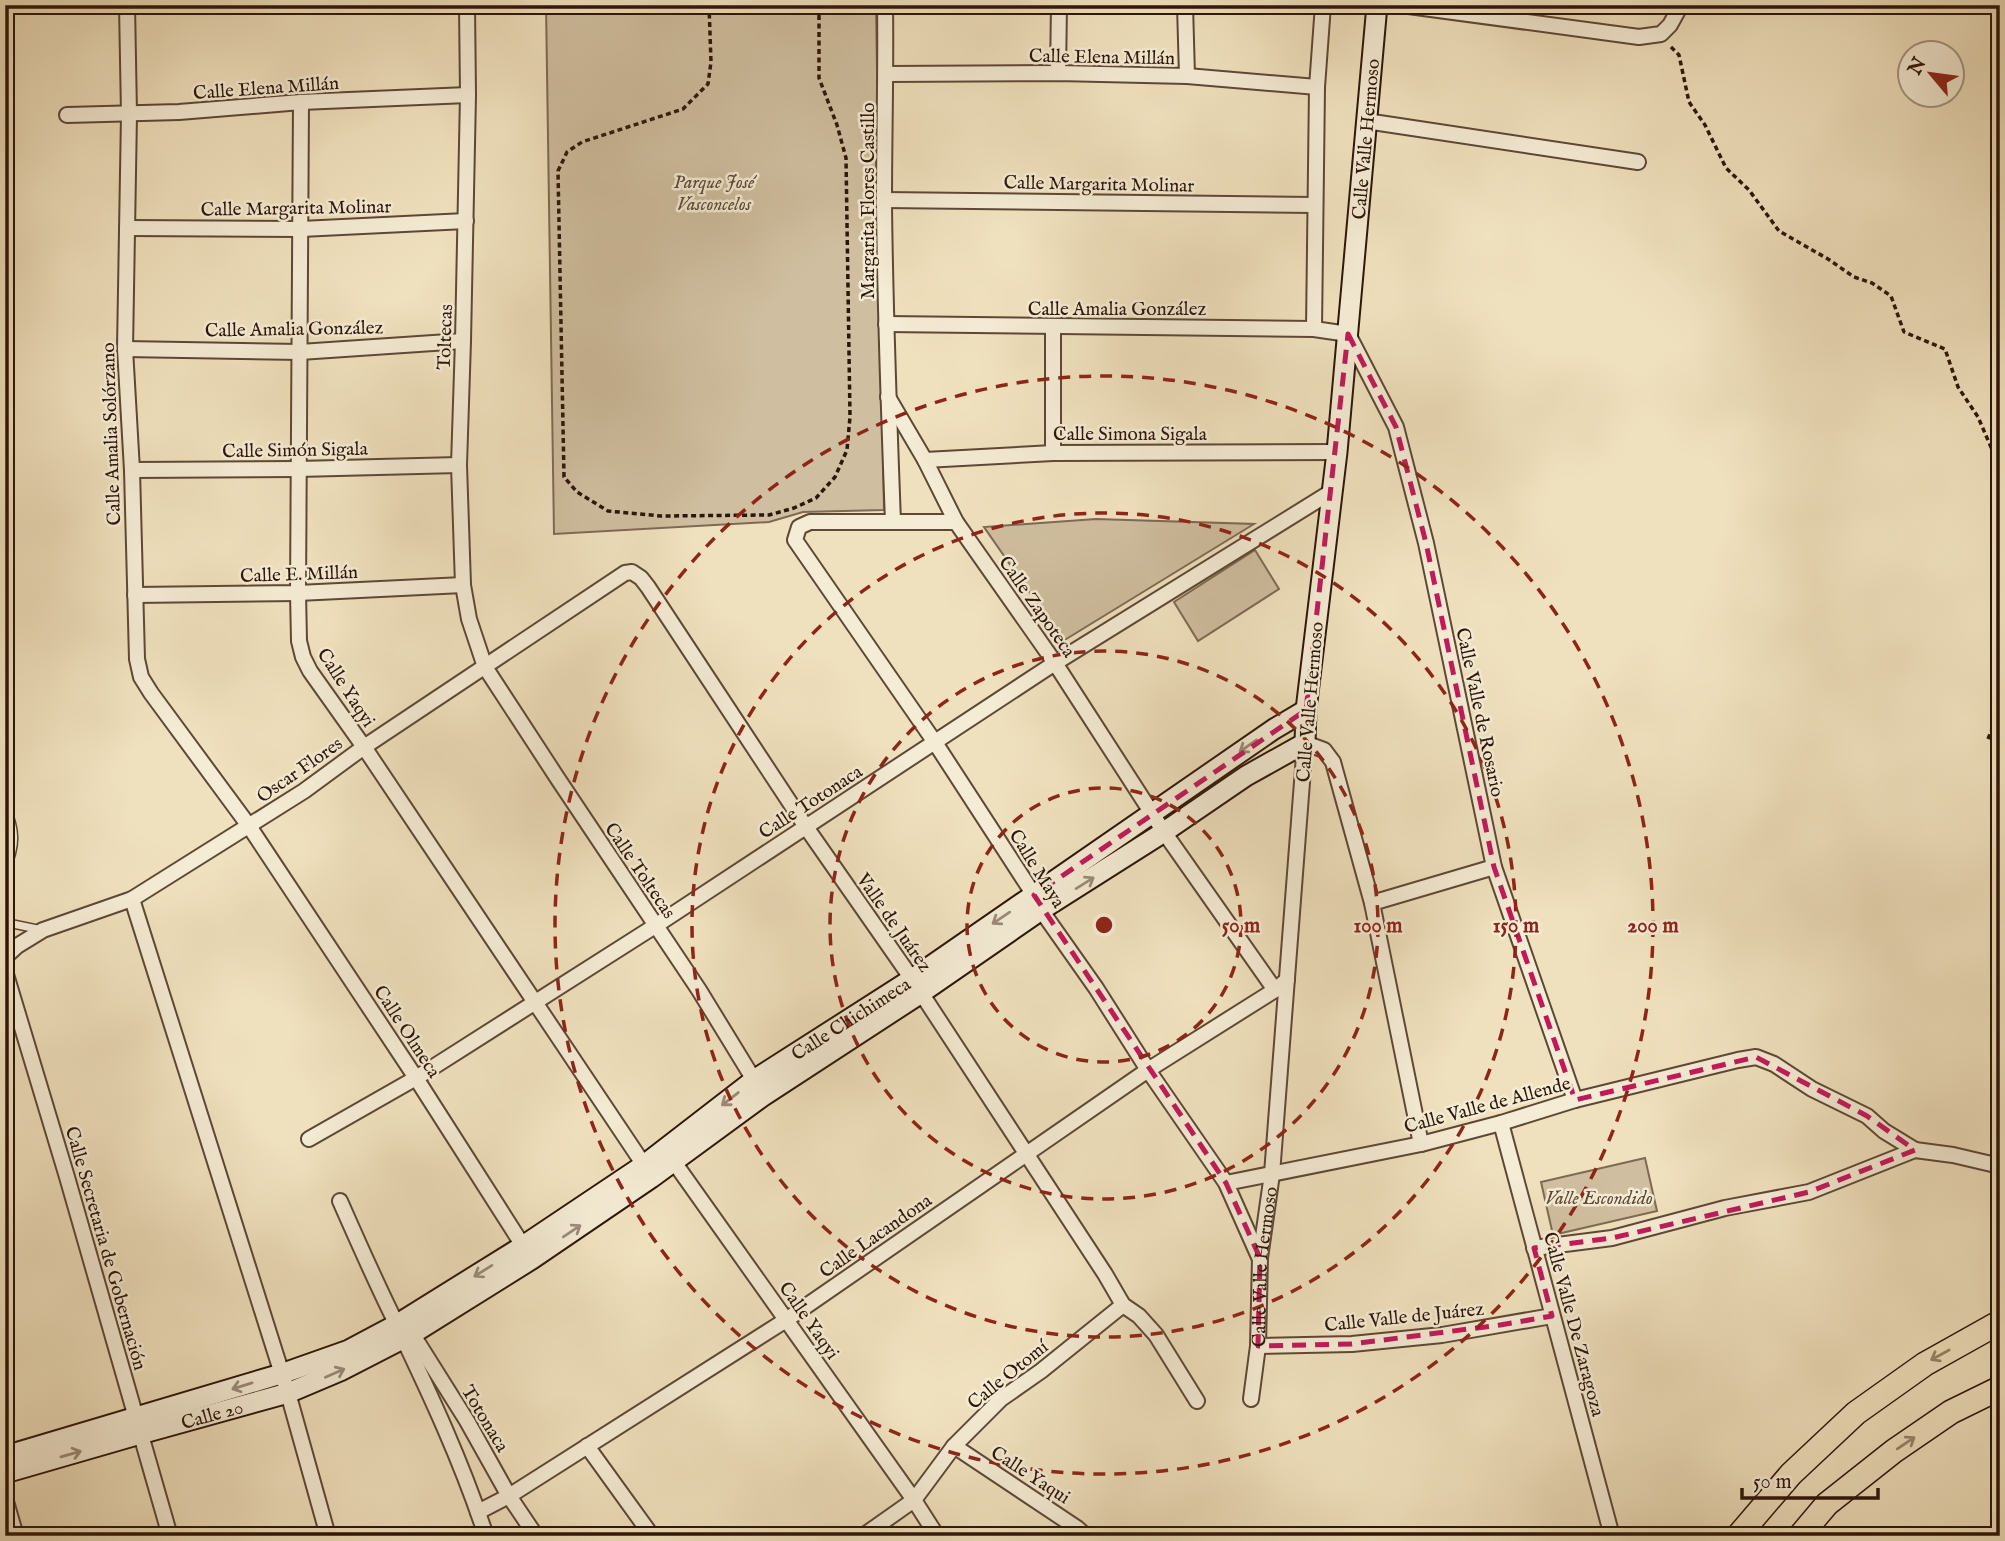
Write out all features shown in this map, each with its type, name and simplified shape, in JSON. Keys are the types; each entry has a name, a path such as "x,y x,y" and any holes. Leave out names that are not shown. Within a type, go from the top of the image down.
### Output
{"highway":[{"path":"1738,1536 1791,1474 1856,1413 1925,1364 2000,1322"},
{"path":"1800,1536 1827,1504 1894,1451 1951,1412 2000,1388"}],"main road":[{"name":"Calle Valle Hermoso","path":"1305,743 1306,710 1337,452 1377,5"},
{"name":"Calle Chichimeca","path":"527,1252 644,1165 1038,903 1153,812 1306,710"},
{"name":"Calle Chichimeca","path":"1038,903 1164,832 1247,776 1305,743"},
{"name":"Calle Chichimeca","path":"404,1329 674,1161 759,1088"},
{"name":"Calle 20","path":"5,1473 404,1329"},
{"name":"Calle 20","path":"5,1456 288,1393 340,1371 404,1329"}],"street":[{"name":"Calle Amalia Solórzano","path":"127,5 129,114 125,349 132,470 137,659 141,677 249,827"},
{"name":"Toltecas","path":"467,5 466,221 458,465 463,585 469,619 485,667"},
{"name":"Margarita Flores Castillo","path":"885,5 887,74 884,200 893,522"},
{"path":"1058,73 1059,5"},
{"path":"1185,5 1187,76"},
{"path":"1314,329 1314,205 1322,5"},
{"path":"1401,5 1639,37 1661,34 1670,25 1681,5"},
{"name":"Calle Elena Millán","path":"887,74 1058,73 1187,76 1317,87"},
{"name":"Calle Elena Millán","path":"67,115 468,95"},
{"name":"Calle Yaqyi","path":"301,102 298,593 299,641 303,657 644,1165"},
{"path":"1366,121 1638,162"},
{"name":"Calle Margarita Molinar","path":"884,200 1314,205"},
{"name":"Calle Margarita Molinar","path":"127,228 301,229 466,221"},
{"name":"Calle Amalia González","path":"886,324 1314,329 1348,334"},
{"path":"1053,328 1054,453"},
{"name":"Calle Valle de Rosario","path":"1348,334 1395,427 1426,542 1494,867 1575,1100"},
{"name":"Calle Amalia González","path":"125,349 300,352 463,341"},
{"name":"Calle Zapoteca","path":"888,397 957,522 1055,663 1164,832 1275,990"},
{"name":"Calle Simona Sigala","path":"925,460 1054,453 1337,452"},
{"name":"Calle Simón Sigala","path":"132,470 458,465"},
{"name":"Calle Totonaca","path":"309,1139 416,1078 654,926 1055,663 1331,492"},
{"path":"893,522 957,522"},
{"name":"Calle Maya","path":"893,522 804,523 796,530 795,540 934,741 1148,1070 1226,1183 1260,1258"},
{"name":"Oscar Flores","path":"5,957 43,930 132,899 249,827 625,573"},
{"name":"Valle de Juárez","path":"625,573 638,575 648,587 806,827 916,986 1123,1305 1156,1335 1197,1401"},
{"name":"Calle E. Millán","path":"135,595 298,593 463,585"},
{"name":"Calle Toltecas","path":"485,667 654,926 699,990 759,1088"},
{"path":"1305,743 1324,750 1333,762 1372,903 1421,1144"},
{"name":"Calle Valle Hermoso","path":"1251,1399 1258,1346 1260,1258 1272,1174 1305,743"},
{"name":"Calle Olmeca","path":"249,827 416,1078 527,1252"},
{"path":"1372,903 1494,867"},
{"path":"132,899 288,1393 328,1536"},
{"name":"Calle Secretaria de Gobernación","path":"5,971 170,1536"},
{"name":"Calle Lacandona","path":"478,1512 509,1496 786,1320 1148,1070 1287,980"},
{"name":"Calle Valle de Allende","path":"1226,1183 1421,1144 1575,1100 1756,1057 1774,1064 1812,1089 1867,1116 1884,1131 1915,1150"},
{"name":"Calle Valle De Zaragoza","path":"1501,1122 1612,1536"},
{"path":"1534,1248 1612,1238 1725,1208 1809,1192 1915,1150 1953,1155 2000,1166"},
{"name":"Calle Yaqyi","path":"674,1161 914,1500"},
{"path":"340,1201 404,1329 486,1536"},
{"name":"Calle Otomí","path":"863,1536 914,1500 954,1446 1000,1399 1041,1371 1123,1305"},
{"name":"Calle Valle de Juárez","path":"1258,1346 1352,1344 1443,1335 1552,1316"},
{"name":"Totonaca","path":"404,1329 467,1421 509,1496 536,1536"},
{"path":"587,1446 652,1536"},
{"name":"Calle Yaqui","path":"954,1446 1086,1536"},
{"path":"5,1498 16,1536"},
{"path":"914,1500 937,1536"}],"lane":[{"path":"5,804 14,834 13,853 5,871"},
{"path":"5,920 43,930"}],"path":[{"path":"709,5 711,62 708,84 683,109 582,142 567,152 558,171 564,477 577,492 608,511 661,516 769,515 816,498 835,477 847,450 850,417 846,158 837,125 819,79 820,5"},
{"path":"1661,34 1679,55 1689,102 1705,125 1726,168 1749,190 1779,231 1854,277 1891,296 1904,332 1945,349 1958,387 1978,417 2000,468"},
{"path":"1988,738 2000,709"}],"highlighted area":[{"path":"1348,334 1396,427 1426,543 1494,867 1575,1100 1756,1057 1867,1116 1915,1150 1809,1192 1612,1238 1534,1248 1552,1316 1500,1325 1352,1344 1258,1346 1260,1258 1226,1183 1034,895 1306,710"}],"green space":[{"name":"Parque José Vasconcelos","path":"546,5 876,5 884,510 803,512 769,522 554,534"},
{"path":"1096,519 1254,524 1063,641 984,527"},
{"path":"1255,550 1279,589 1198,641 1174,602"},
{"name":"Valle Escondido","path":"1645,1158 1657,1211 1553,1235 1541,1182"}]}
